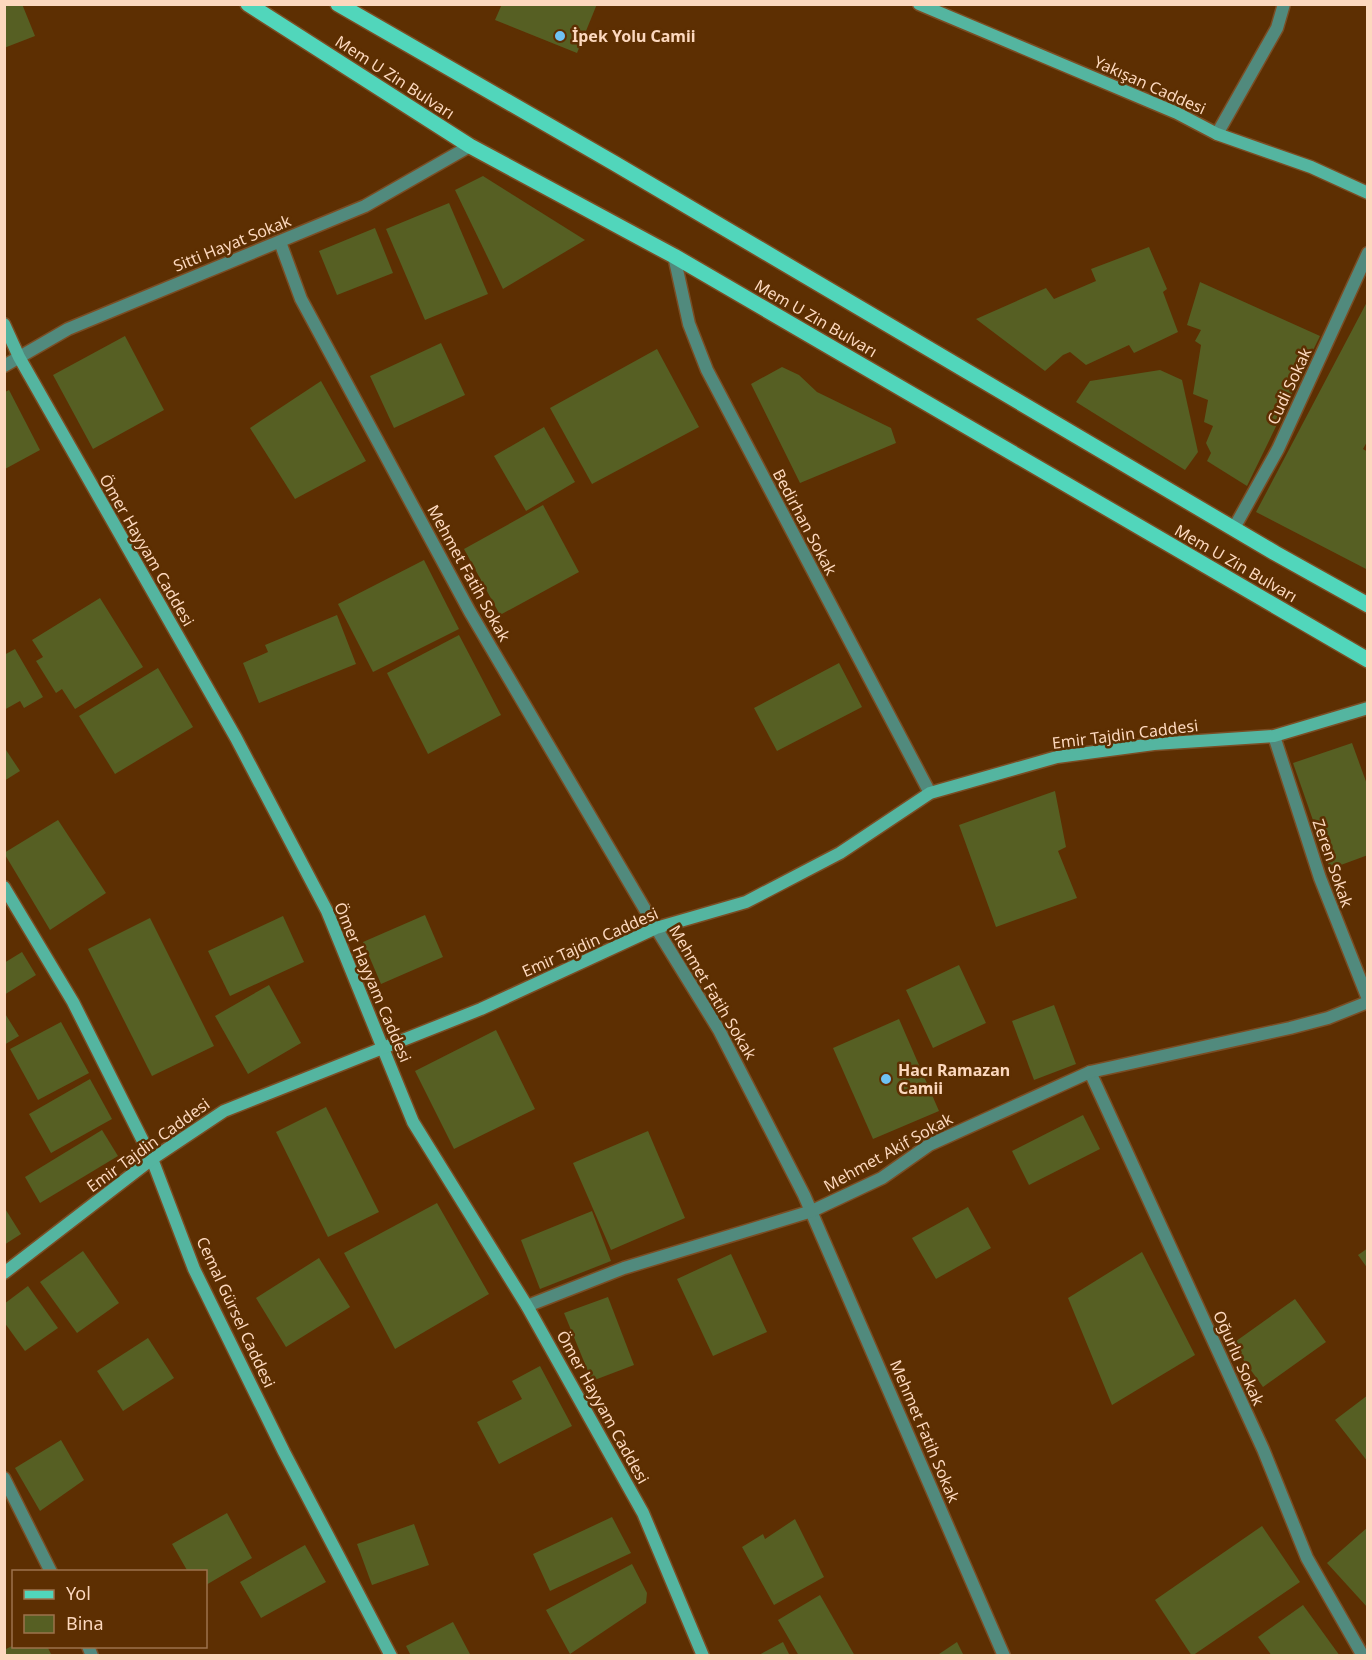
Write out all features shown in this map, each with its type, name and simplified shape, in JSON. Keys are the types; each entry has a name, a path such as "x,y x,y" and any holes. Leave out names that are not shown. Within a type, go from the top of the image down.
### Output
{"main road":[{"name":"Mem U Zin Bulvarı","path":"248,4 470,146 674,256 1368,660"},
{"name":"Mem U Zin Bulvarı","path":"338,4 1368,605"}],"street":[{"name":"Yakışan Caddesi","path":"919,4 1177,112 1217,134 1311,167 1368,193"},
{"path":"1217,134 1277,28 1284,4"},
{"name":"Sitti Hayat Sokak","path":"4,366 68,329 365,206 470,146"},
{"name":"Mehmet Fatih Sokak","path":"280,242 302,299 470,612 656,928 719,1030 812,1211 1004,1656"},
{"name":"Cudi Sokak","path":"1234,528 1278,449 1368,254"},
{"name":"Bedirhan Sokak","path":"674,256 689,324 706,370 930,793"},
{"name":"Ömer Hayyam Caddesi","path":"4,324 19,357 237,738 327,911 412,1122 527,1306 643,1513 703,1656"},
{"name":"Emir Tajdin Caddesi","path":"4,1273 152,1159 224,1111 481,1009 656,928 746,902 840,853 930,793 1057,757 1154,744 1274,736 1368,708"},
{"name":"Zeren Sokak","path":"1274,736 1320,879 1368,1000"},
{"name":"Cemal Gürsel Caddesi","path":"4,887 73,1002 152,1159 194,1269 284,1452 391,1656"},
{"name":"Mehmet Akif Sokak","path":"527,1306 624,1268 812,1211 882,1178 929,1145 1090,1072 1290,1028 1328,1018 1368,1000"},
{"name":"Oğurlu Sokak","path":"1090,1072 1258,1439 1308,1558 1363,1656"},
{"path":"4,1478 50,1570"}],"building":[{"path":"4,4 22,4 35,36 4,48"},
{"name":"İpek Yolu Camii","path":"502,4 597,4 577,53 495,20"},
{"path":"483,176 585,240 503,289 455,190"},
{"path":"449,203 488,294 425,320 386,229"},
{"path":"375,228 393,273 337,295 319,251"},
{"path":"1149,247 1167,289 1163,292 1178,332 1134,353 1129,345 1086,365 1070,352 1063,355 1045,371 976,319 1046,288 1054,299 1096,281 1091,269"},
{"path":"1200,282 1320,336 1247,486 1207,461 1211,453 1206,443 1213,426 1204,422 1208,400 1193,394 1201,345 1195,341 1201,330 1187,325"},
{"path":"1368,300 1368,440 1363,449 1368,452 1368,570 1256,512"},
{"path":"125,336 164,410 93,449 53,375"},
{"path":"441,343 465,395 394,428 370,376"},
{"path":"657,349 699,427 592,484 550,408"},
{"path":"782,367 799,375 817,392 891,428 896,443 800,483 751,384"},
{"path":"1160,370 1182,380 1198,452 1185,470 1076,402 1090,381"},
{"path":"321,381 366,461 295,499 250,428"},
{"path":"9,390 40,450 5,469 5,392"},
{"path":"544,427 575,482 526,511 494,456"},
{"path":"543,505 579,572 500,615 464,549"},
{"path":"424,560 459,629 373,672 338,604"},
{"path":"100,598 143,667 75,709 62,689 56,693 36,661 43,657 32,640"},
{"path":"337,615 356,664 259,703 243,663 268,652 265,645"},
{"path":"459,635 501,715 428,754 387,673"},
{"path":"15,649 43,697 24,708 20,701 4,710 4,655"},
{"path":"839,663 862,707 777,751 754,708"},
{"path":"158,668 193,727 115,774 79,716"},
{"path":"1352,743 1368,787 1368,855 1330,869 1293,763"},
{"path":"4,747 20,771 4,781"},
{"path":"1055,791 1066,847 1058,851 1077,898 996,927 959,825"},
{"path":"58,820 106,893 50,930 4,853"},
{"path":"425,915 443,957 381,984 363,942"},
{"path":"283,916 304,962 230,996 208,951"},
{"path":"150,918 214,1046 152,1076 88,949"},
{"path":"22,952 36,975 4,995 4,963"},
{"path":"959,965 986,1023 933,1048 906,990"},
{"path":"269,985 301,1043 248,1074 215,1016"},
{"path":"1054,1005 1076,1064 1034,1080 1012,1021"},
{"path":"4,1012 19,1036 4,1045"},
{"name":"Hacı Ramazan Camii","path":"899,1019 939,1111 873,1139 833,1048"},
{"path":"61,1022 89,1073 38,1100 10,1049"},
{"path":"496,1030 535,1109 454,1149 415,1071"},
{"path":"90,1079 112,1119 51,1153 29,1114"},
{"path":"326,1107 379,1212 328,1237 276,1132"},
{"path":"1083,1115 1100,1149 1029,1185 1012,1151"},
{"path":"102,1130 118,1156 40,1203 25,1177"},
{"path":"648,1131 685,1218 611,1250 573,1163"},
{"path":"437,1203 489,1294 395,1349 344,1253"},
{"path":"4,1207 21,1234 4,1245"},
{"path":"968,1207 991,1248 936,1279 912,1238"},
{"path":"592,1211 611,1261 540,1289 521,1240"},
{"path":"1368,1248 1368,1269 1358,1255"},
{"path":"83,1251 119,1303 77,1333 40,1282"},
{"path":"1142,1252 1195,1355 1112,1405 1068,1298"},
{"path":"731,1254 767,1332 713,1356 677,1279"},
{"path":"319,1258 350,1307 286,1347 256,1298"},
{"path":"28,1286 58,1328 25,1351 4,1322 4,1304"},
{"path":"608,1297 634,1365 592,1381 564,1313"},
{"path":"1295,1299 1326,1342 1263,1387 1232,1344"},
{"path":"148,1338 174,1378 123,1411 97,1371"},
{"path":"540,1366 572,1426 499,1464 477,1422 522,1399 512,1381"},
{"path":"1368,1395 1368,1462 1335,1420"},
{"path":"61,1440 84,1480 40,1511 15,1468"},
{"path":"227,1513 252,1558 207,1584 207,1570 187,1570 172,1544"},
{"path":"612,1517 631,1553 550,1591 533,1554"},
{"path":"795,1519 824,1577 774,1605 742,1547 763,1534 765,1539"},
{"path":"414,1524 429,1565 372,1585 357,1544"},
{"path":"1262,1526 1300,1582 1192,1656 1155,1600"},
{"path":"1368,1527 1368,1608 1327,1563"},
{"path":"305,1545 326,1582 261,1618 240,1582"},
{"path":"632,1564 647,1593 646,1603 570,1654 546,1610"},
{"path":"820,1595 855,1656 799,1656 778,1620"},
{"path":"1303,1605 1340,1656 1272,1656 1258,1637"},
{"path":"453,1622 471,1656 411,1656 406,1646"},
{"path":"783,1642 790,1656 757,1656"},
{"path":"957,1642 964,1656 936,1656"},
{"path":"12,1646 12,1648 48,1648 52,1656 4,1656 4,1650"}],"place":[{"name":"İpek Yolu Camii","path":"560,36"},
{"name":"Hacı Ramazan Camii","path":"886,1079"}]}
